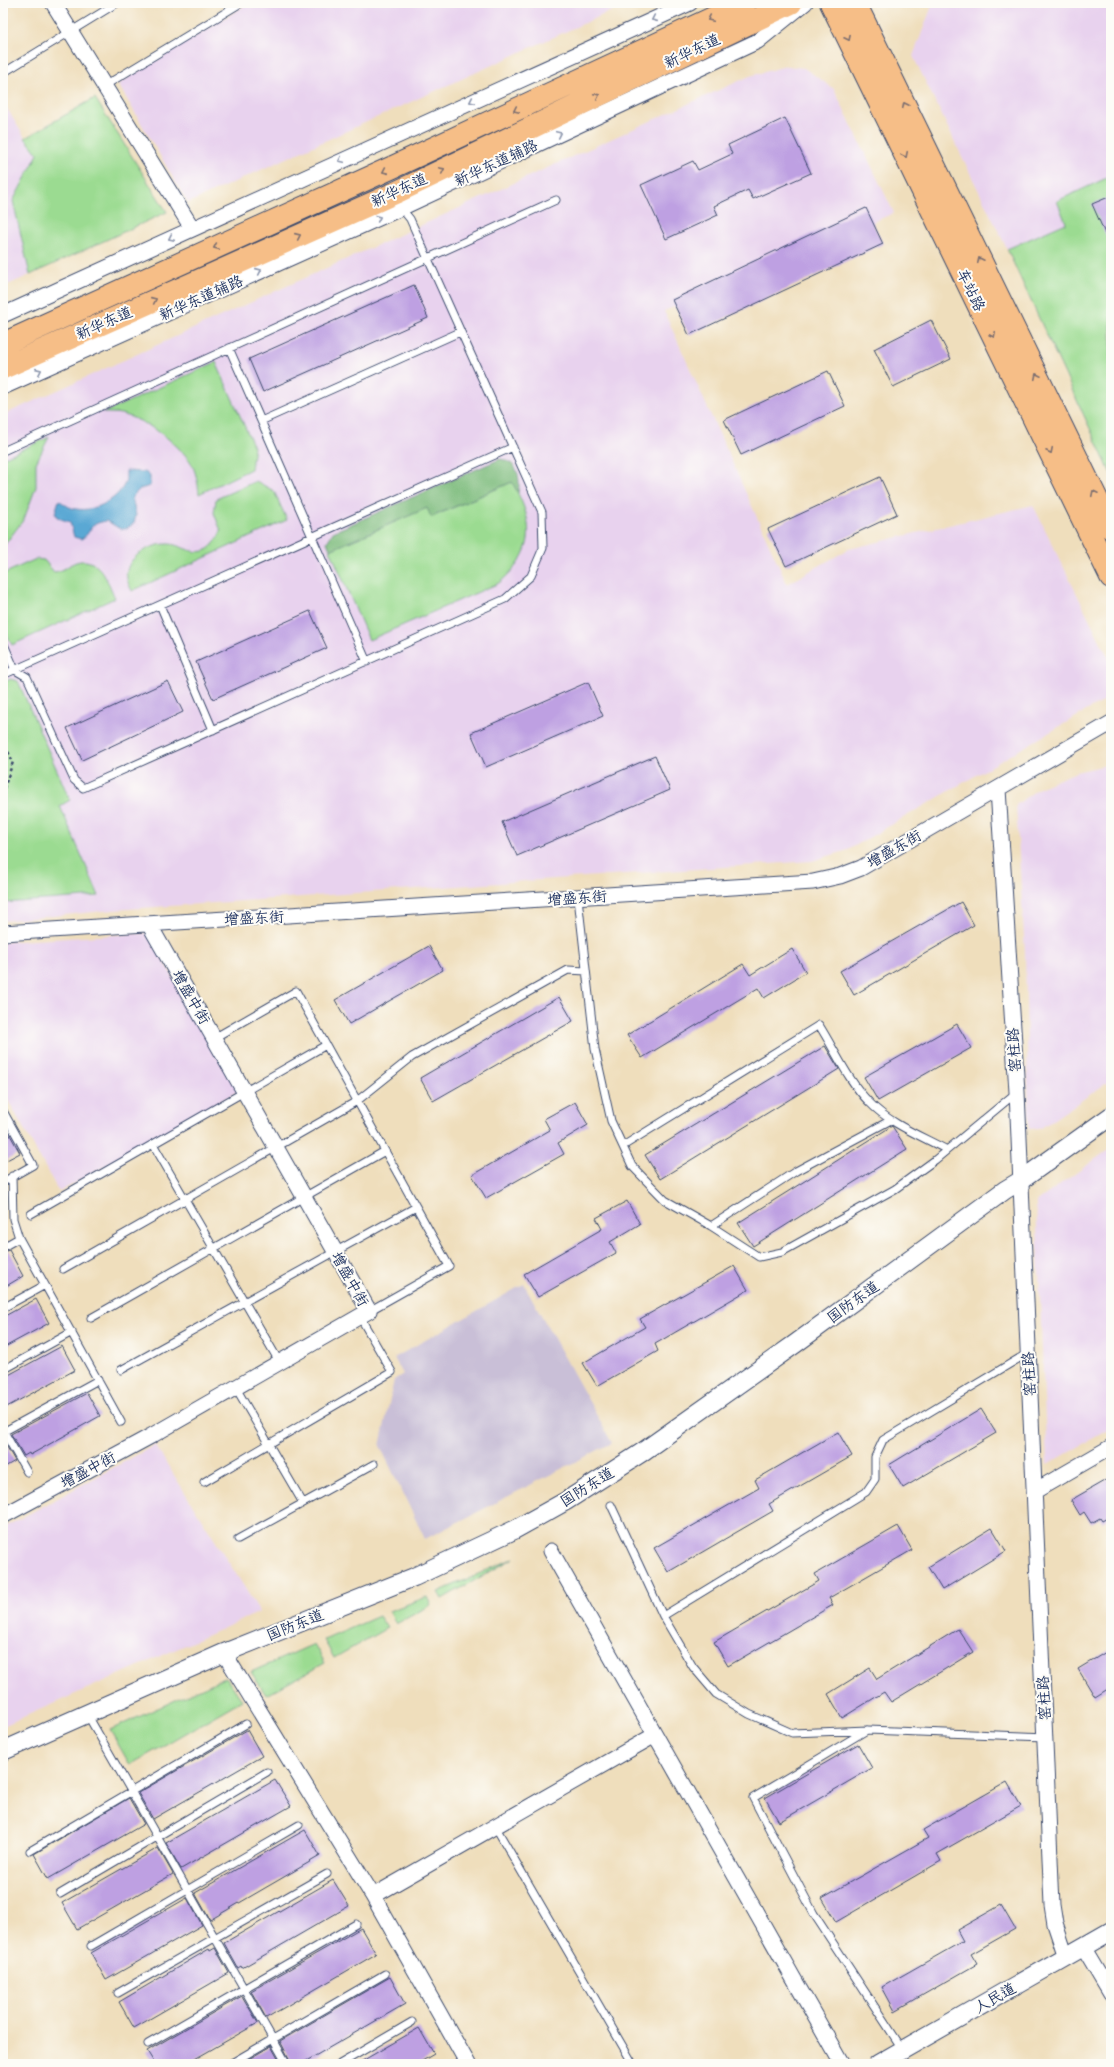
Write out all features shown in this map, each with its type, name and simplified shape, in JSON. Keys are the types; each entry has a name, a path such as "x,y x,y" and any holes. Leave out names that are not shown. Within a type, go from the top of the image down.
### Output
{"main road":[{"name":"新华东道","path":"3,344 400,164 745,3"},
{"name":"新华东道","path":"3,368 395,192 792,3"},
{"name":"车站路","path":"831,3 1111,576"},
{"name":"车站路","path":"855,3 1111,528"}],"street":[{"path":"53,3 192,228"},
{"path":"3,315 690,3"},
{"name":"新华东道辅路","path":"3,387 401,208 758,41 805,3"},
{"name":"增盛东街","path":"3,933 578,898 813,882 840,876 861,868 1111,723"},
{"name":"窑柱路","path":"998,789 1017,1092 1046,1737 1052,1905 1055,1924 1066,1957"},
{"name":"增盛中街","path":"3,1516 151,1436 364,1314 335,1252 149,924"},
{"name":"国防东道","path":"3,1751 224,1653 414,1577 514,1530 566,1501 654,1444 795,1344 1005,1190 1020,1181 1111,1116"},
{"path":"1034,1491 1111,1446"},
{"path":"550,1551 842,2064"},
{"path":"224,1653 373,1896 468,2064"},
{"path":"373,1896 655,1735"},
{"name":"人民道","path":"878,2064 1111,1931"},
{"path":"1083,1947 1111,1994"}],"lane":[{"path":"3,73 117,3"},
{"path":"104,86 241,3"},
{"path":"3,451 556,200"},
{"path":"3,642 16,670 27,678 74,780 83,788 505,599 531,576 543,548 542,512 410,218 401,208"},
{"path":"261,421 460,332"},
{"path":"228,348 367,662"},
{"path":"3,675 513,446"},
{"path":"160,605 213,730"},
{"path":"578,898 595,1049 611,1121 632,1166 665,1200 711,1226 759,1257 782,1252 896,1189 947,1150 1017,1092"},
{"path":"63,1269 357,1101 412,1057 568,970 586,971"},
{"path":"204,1482 392,1372 364,1314 449,1266 296,991 214,1038"},
{"path":"623,1146 819,1025 854,1083 869,1102 891,1120 947,1150"},
{"path":"31,1214 326,1045"},
{"path":"3,1111 5,1121 33,1165 3,1182"},
{"path":"711,1226 796,1171 891,1120"},
{"path":"153,1144 280,1362"},
{"path":"91,1318 385,1151"},
{"path":"12,1176 13,1219 19,1238 121,1422"},
{"path":"121,1370 416,1207"},
{"path":"3,1247 19,1238"},
{"path":"3,1308 45,1285"},
{"path":"3,1370 72,1332"},
{"path":"663,1616 866,1492 874,1479 875,1457 883,1440 1028,1353"},
{"path":"27,1472 3,1431 98,1380"},
{"path":"236,1388 303,1503"},
{"path":"238,1539 374,1464"},
{"path":"611,1505 663,1616 693,1667 716,1694 749,1714 792,1733 868,1730 1046,1737"},
{"path":"87,1714 287,2064"},
{"path":"30,1851 246,1724"},
{"path":"868,1730 753,1798 814,1914 903,2050"},
{"path":"60,1894 267,1772"},
{"path":"90,1946 298,1826"},
{"path":"495,1826 633,2064"},
{"path":"118,1993 327,1874"},
{"path":"148,2044 356,1924"},
{"path":"230,2064 385,1974"},
{"path":"340,2064 412,2022"}],"path":[{"path":"3,741 13,762 3,791"}],"shaded area":[{"path":"249,3 629,3 188,203 118,84"},
{"path":"933,3 1111,3 1111,176 1057,201 1066,223 1007,249 913,56"},
{"path":"786,66 804,68 834,89 894,213 664,311 787,584 849,549 1033,505 1111,663 1111,684 1105,700 848,850 812,861 113,910 3,921 3,415 750,76"},
{"path":"3,102 25,138 38,154 13,201 30,275 3,287"},
{"path":"1111,764 1111,1080 1041,1128 1029,1129 1025,952 1016,805 1039,788 1076,772"},
{"path":"148,933 238,1091 59,1192 3,1091 3,942"},
{"path":"1111,1148 1111,1428 1047,1465 1036,1202"},
{"path":"524,1284 612,1443 425,1539 380,1446 394,1380 403,1374 394,1358"},
{"path":"155,1445 260,1612 3,1726 3,1528"}],"green space":[{"path":"95,98 167,212 30,275 13,201 38,154 25,138"},
{"path":"1111,176 1111,474 1007,249 1066,223 1057,201"},
{"path":"216,362 254,447 251,469 199,494 194,469 190,461 184,453 168,439 150,426 131,417 119,414 103,413"},
{"path":"49,437 36,463 36,487 24,519 3,547 3,458"},
{"path":"500,459 511,463 517,471 519,482 518,493 512,482 431,517 427,508 330,550 327,542 333,532"},
{"path":"256,481 274,491 287,520 132,591 128,584 127,571 133,559 146,550 167,544 196,551 206,550 215,542 221,531 214,513 216,499"},
{"path":"512,482 525,511 528,524 528,536 526,548 511,571 499,583 369,640 330,550 427,508 432,517"},
{"path":"36,559 44,560 54,572 76,562 91,562 102,571 115,598 12,645 3,626 3,574"},
{"path":"10,679 18,681 70,800 60,806 99,896 3,903 3,683"},
{"path":"514,1558 442,1599 438,1592"},
{"path":"427,1597 431,1605 396,1624 389,1611"},
{"path":"379,1616 387,1628 334,1658 324,1640"},
{"path":"314,1644 325,1663 266,1695 251,1672"},
{"path":"226,1677 242,1700 130,1765 110,1730"}],"water":[{"path":"126,471 145,472 150,476 150,486 140,489 132,497 136,515 134,523 129,527 122,529 106,521 100,522 92,526 85,537 81,539 74,537 70,522 58,518 55,513 59,500 70,507 79,509 87,509 103,504 116,495 121,489 125,482"}],"building":[{"path":"785,118 811,173 753,199 748,190 714,206 718,215 666,239 641,185 693,161 698,170 732,154 728,145"},
{"path":"1111,196 1111,247 1092,204"},
{"path":"866,208 883,244 689,335 672,300"},
{"path":"414,285 428,318 263,392 249,359"},
{"path":"931,320 951,359 893,387 874,349"},
{"path":"828,371 845,406 741,455 724,420"},
{"path":"880,477 897,514 786,566 768,529"},
{"path":"310,611 327,648 213,699 196,662"},
{"path":"168,681 183,712 82,760 67,728"},
{"path":"588,682 603,716 486,767 471,733"},
{"path":"655,756 670,790 517,856 502,822"},
{"path":"961,902 974,925 854,995 840,971"},
{"path":"429,946 443,970 349,1024 335,1000"},
{"path":"792,949 806,972 764,998 758,988 642,1058 627,1035 743,964 750,975"},
{"path":"559,997 573,1021 433,1101 420,1078"},
{"path":"957,1024 971,1048 878,1101 864,1077"},
{"path":"825,1046 839,1069 660,1179 645,1155"},
{"path":"575,1102 588,1125 558,1143 564,1154 486,1198 472,1175 550,1130 544,1119"},
{"path":"3,1122 20,1153 3,1162"},
{"path":"892,1126 907,1149 753,1246 738,1223"},
{"path":"627,1201 640,1224 610,1242 616,1253 538,1297 524,1274 602,1229 596,1218"},
{"path":"9,1250 23,1276 3,1288 3,1252"},
{"path":"734,1266 748,1290 655,1344 658,1351 597,1386 583,1363 645,1327 640,1319"},
{"path":"36,1299 49,1323 3,1348 3,1317"},
{"path":"62,1346 75,1370 3,1409 3,1378"},
{"path":"87,1393 100,1416 30,1455 29,1453 24,1456 11,1434"},
{"path":"981,1409 996,1433 903,1488 889,1465"},
{"path":"838,1432 852,1456 769,1504 773,1511 668,1572 654,1548 759,1488 755,1480"},
{"path":"3,1440 15,1461 3,1468"},
{"path":"1111,1477 1111,1516 1102,1521 1100,1518 1091,1523 1084,1512 1080,1515 1071,1500"},
{"path":"898,1526 912,1550 829,1598 833,1605 728,1666 714,1642 819,1581 815,1574"},
{"path":"992,1528 1006,1551 942,1590 928,1567"},
{"path":"958,1629 973,1652 891,1702 884,1692 842,1718 828,1694 870,1668 877,1679"},
{"path":"1111,1649 1111,1687 1095,1697 1078,1669"},
{"path":"247,1730 262,1756 153,1819 138,1793"},
{"path":"858,1744 872,1768 779,1822 765,1798"},
{"path":"275,1780 291,1806 181,1869 166,1843"},
{"path":"1007,1782 1021,1806 937,1854 941,1861 836,1922 822,1898 928,1838 923,1830"},
{"path":"129,1798 144,1824 48,1879 34,1854"},
{"path":"305,1830 320,1856 210,1920 195,1893"},
{"path":"158,1848 173,1874 77,1929 62,1903"},
{"path":"333,1880 349,1906 242,1968 241,1966 238,1968 224,1943"},
{"path":"187,1898 202,1925 106,1980 91,1953"},
{"path":"1001,1905 1015,1929 971,1954 977,1964 895,2011 882,1987 963,1941 957,1930"},
{"path":"361,1928 376,1954 266,2018 251,1991"},
{"path":"215,1948 229,1973 134,2028 119,2002 209,1949 210,1951"},
{"path":"390,1977 405,2004 301,2064 292,2064 280,2041"},
{"path":"242,1996 258,2023 186,2064 155,2064 147,2051"},
{"path":"419,2028 434,2054 417,2064 357,2064"},
{"path":"271,2046 281,2064 240,2064"}]}
